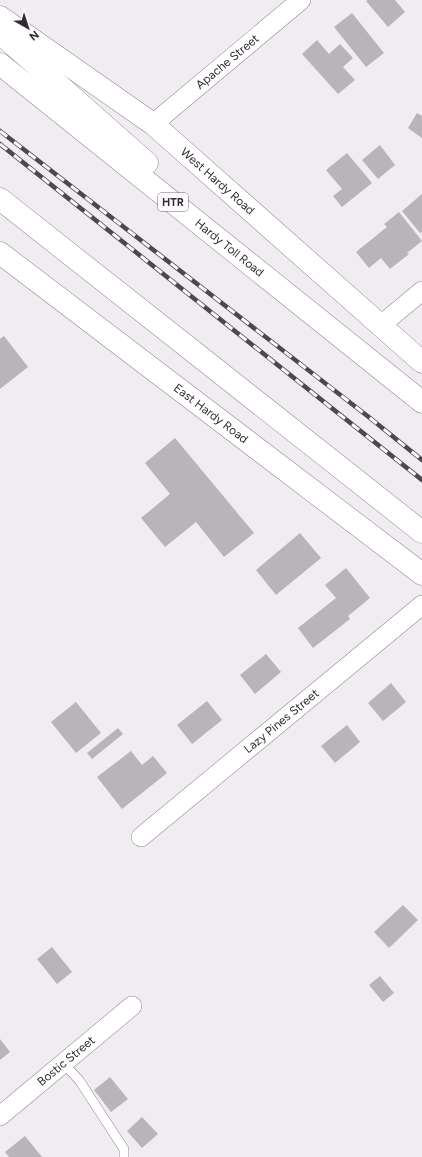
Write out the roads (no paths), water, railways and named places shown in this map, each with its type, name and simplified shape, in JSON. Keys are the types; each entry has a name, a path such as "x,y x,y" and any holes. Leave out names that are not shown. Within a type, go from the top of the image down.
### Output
{"main road":[{"name":"West Hardy Road","path":"0,17 153,124 422,362"},
{"path":"0,33 346,341"},
{"name":"Hardy Toll Road","path":"0,64 422,402"},
{"path":"0,199 422,532"},
{"path":"0,206 46,235"},
{"name":"East Hardy Road","path":"0,253 422,574"}],"street":[{"name":"Apache Street","path":"153,124 301,0"},
{"path":"381,325 422,291"},
{"name":"Lazy Pines Street","path":"141,836 422,605"},
{"name":"Bostic Street","path":"0,1116 132,1006"}],"lane":[{"path":"63,1063 79,1080 124,1149 124,1157"}],"railway":[{"path":"0,131 422,460"},
{"path":"0,144 422,480"}]}
